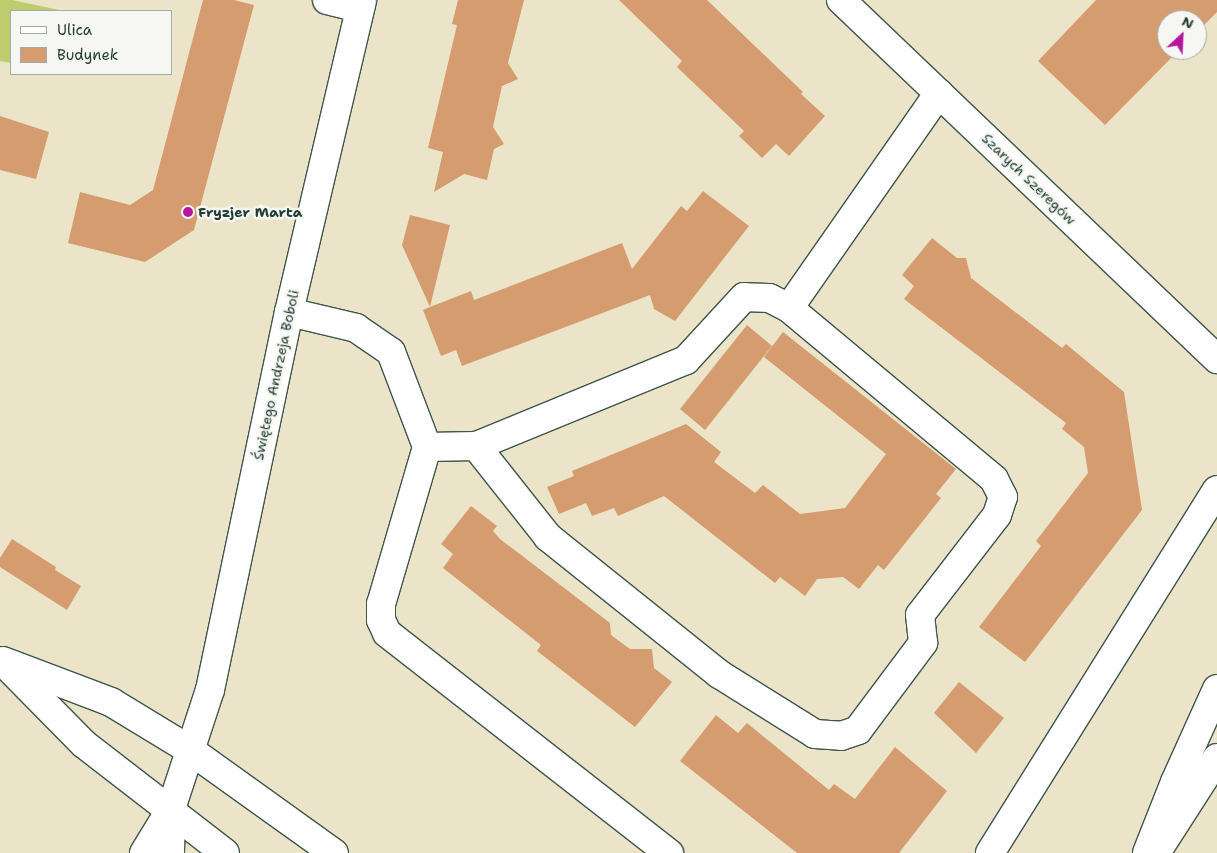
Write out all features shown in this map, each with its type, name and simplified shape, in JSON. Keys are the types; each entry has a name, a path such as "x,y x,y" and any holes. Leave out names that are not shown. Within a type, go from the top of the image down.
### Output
{"street":[{"path":"327,0 361,4"},
{"name":"Szarych Szeregów","path":"841,0 1217,359"},
{"name":"Świętego Andrzeja Boboli","path":"171,809 210,690 289,312 361,4"},
{"path":"788,308 939,93"},
{"path":"427,446 476,446 686,360 744,297 769,298 788,308 994,479 1003,497 996,515 920,615 923,642 858,730 841,736 815,734 719,674 548,537 476,446"},
{"path":"289,312 356,328 391,352 427,446 381,604 382,620 387,633 669,853"},
{"path":"990,853 1217,490"},
{"path":"1,661 111,702 190,750 334,853"},
{"path":"1,661 84,744 171,809 224,853"},
{"path":"1147,853 1175,782 1217,689"},
{"path":"1156,853 1217,758"},
{"path":"144,853 171,809"},
{"path":"170,853 171,809"}],"green space":[{"path":"0,0 12,0 59,10 10,10 10,63 0,61"}],"building":[{"path":"203,0 234,0 254,5 194,230 145,262 68,243 80,192 130,205 153,190"},
{"path":"458,0 524,0 508,63 518,79 502,86 493,127 504,144 494,149 487,180 464,174 434,192 443,152 428,148 457,25 452,24"},
{"path":"619,0 707,0 803,92 801,94 825,116 789,156 776,144 762,158 739,136 744,131 677,67 682,61"},
{"path":"1096,0 1217,0 1217,12 1207,22 1207,10 1157,10 1157,60 1169,60 1105,125 1038,61"},
{"path":"0,116 49,132 36,179 0,170"},
{"path":"703,191 749,226 675,321 654,309 650,295 462,366 456,350 441,356 423,310 471,291 474,300 622,243 632,269 681,206 687,211"},
{"path":"410,215 450,225 430,307 402,245"},
{"path":"932,238 957,258 966,258 971,278 1062,348 1066,344 1124,392 1142,510 1025,662 979,627 1041,546 1036,541 1088,473 1084,447 1062,429 1066,423 904,299 914,286 902,275"},
{"path":"747,325 772,346 705,430 680,409"},
{"path":"783,332 956,469 936,494 941,498 884,570 878,565 859,589 843,577 817,579 805,596 780,577 775,583 664,496 618,516 614,508 592,516 586,503 559,514 547,487 574,476 572,471 686,424 721,452 714,462 755,493 763,485 800,514 845,508 886,454 764,357"},
{"path":"471,506 497,526 493,531 500,539 610,623 611,635 630,649 652,649 654,668 672,682 635,727 537,651 541,645 443,568 453,554 441,544"},
{"path":"12,539 56,567 55,570 81,586 67,610 0,567 0,558"},
{"path":"959,682 1004,718 976,753 934,713"},
{"path":"716,715 738,733 747,723 829,790 834,784 855,799 895,747 947,791 899,853 797,853 680,761"}],"place":[{"name":"Fryzjer Marta","path":"188,212"}]}
